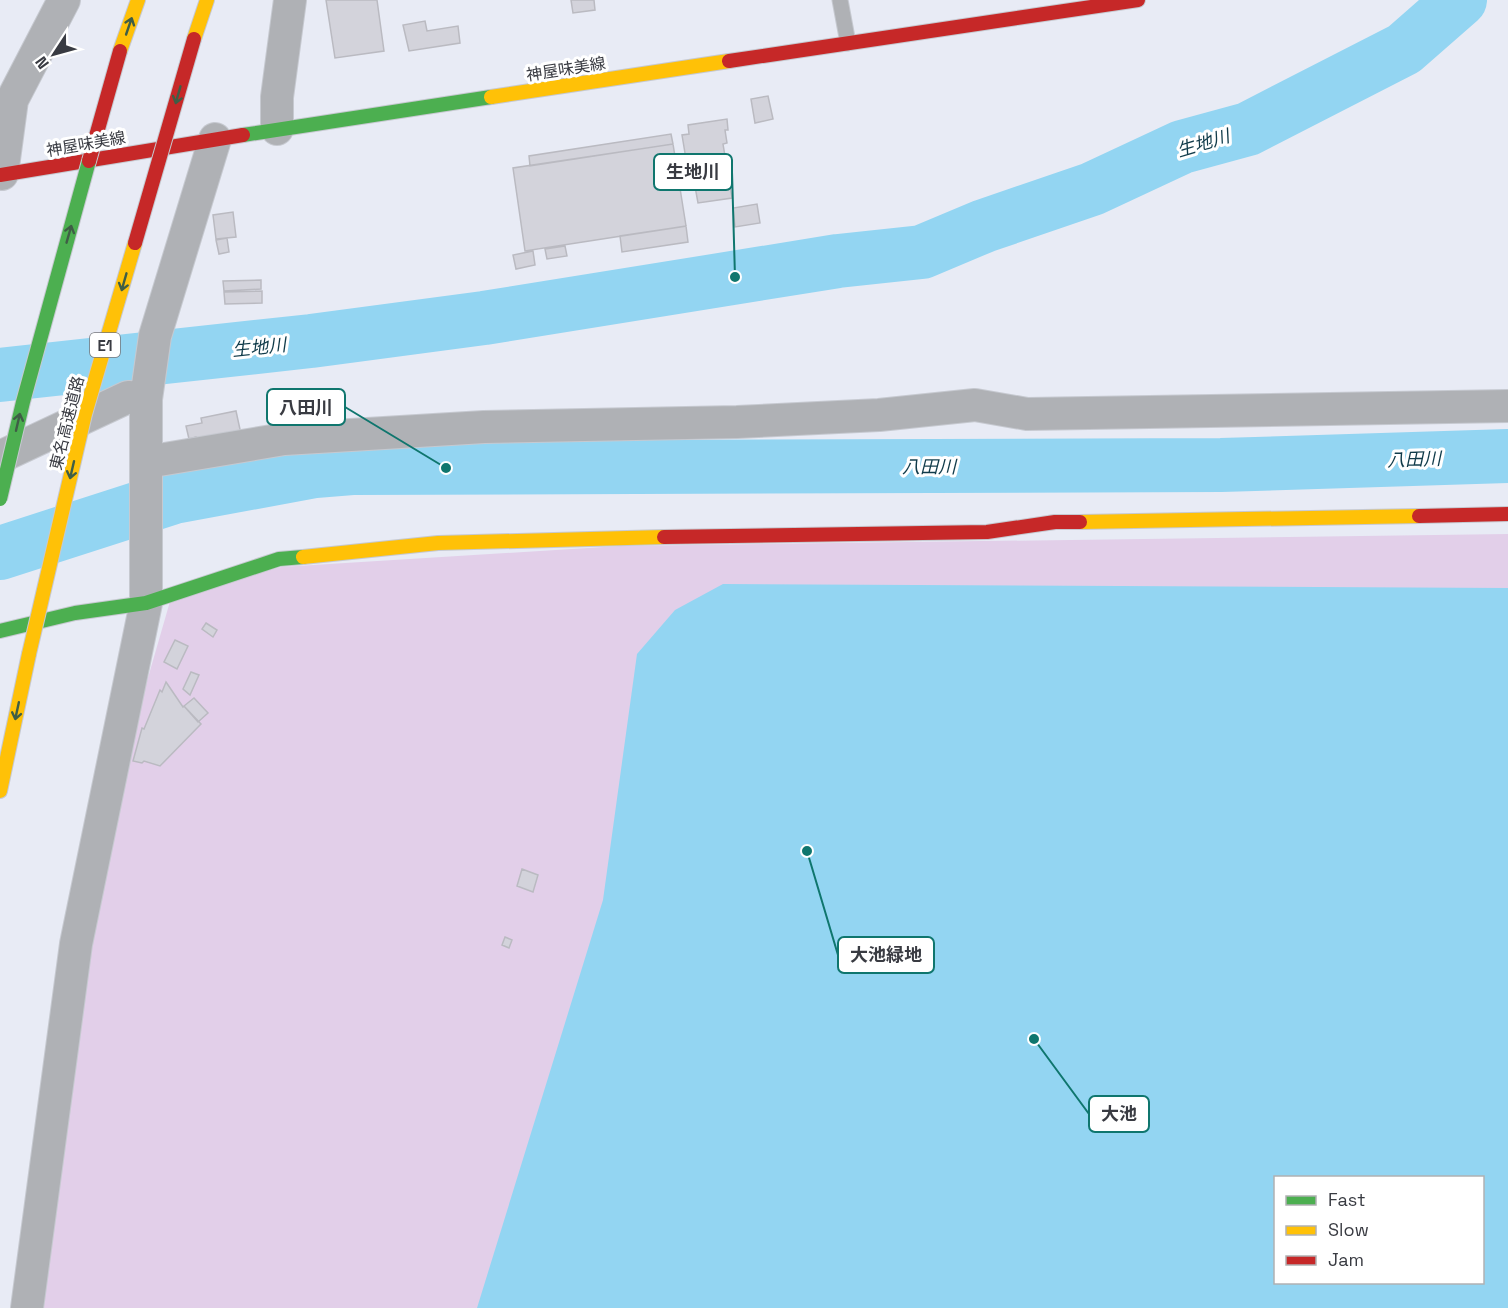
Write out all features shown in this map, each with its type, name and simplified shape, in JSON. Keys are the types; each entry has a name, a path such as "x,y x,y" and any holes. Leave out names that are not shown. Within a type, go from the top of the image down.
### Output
{"main road":[{"path":"0,499 22,402 120,51 138,0"},
{"name":"東名高速道路","path":"0,790 85,414 207,0"},
{"name":"神屋味美線","path":"1,175 277,129 1138,0"},
{"path":"0,631 75,613 146,603 279,559 438,543 987,532 1055,522 1508,514"}],"street":[{"path":"1,175 12,100 64,0"},
{"path":"277,129 277,96 290,0"},
{"path":"27,1308 76,944 146,603 146,399 155,336 215,139"},
{"path":"0,457 128,397 146,399"},
{"path":"147,462 284,439 484,426 737,422 867,416 975,405 1027,414 1508,406"}],"lane":[{"path":"840,0 848,43"}],"shaded area":[{"path":"1508,534 1508,1308 39,1308 87,948 126,754 171,598 281,567 620,546"}],"water":[{"path":"723,584 1508,588 1508,1308 477,1308 603,900 637,654 675,610"}],"building":[{"path":"326,0 377,0 384,51 335,58"},
{"path":"571,0 594,0 595,10 573,13"},
{"path":"425,21 427,31 458,26 460,43 409,51 403,25"},
{"path":"768,96 773,119 755,123 751,99"},
{"path":"727,119 728,130 725,130 727,143 723,144 732,198 698,203 692,170 688,171 682,135 689,134 688,125"},
{"path":"671,134 673,144 530,166 529,156"},
{"path":"673,144 686,226 525,251 513,168"},
{"path":"757,204 760,223 735,227 733,208"},
{"path":"233,212 236,237 216,239 213,215"},
{"path":"686,226 688,242 622,252 620,236"},
{"path":"227,238 229,252 219,254 216,240"},
{"path":"565,246 567,256 547,259 545,249"},
{"path":"533,251 535,265 516,269 513,255"},
{"path":"261,280 261,289 224,291 223,281"},
{"path":"262,291 262,303 225,304 224,292"},
{"path":"236,411 241,434 198,443 196,437 189,439 186,426 202,423 201,418"},
{"path":"206,623 217,630 213,637 202,629"},
{"path":"175,640 188,646 177,669 164,662"},
{"path":"191,672 199,675 190,695 183,689"},
{"path":"166,682 183,707 201,724 160,766 144,761 142,763 133,761 142,728 144,729 160,690 162,692"},
{"path":"194,698 208,713 198,722 184,706"},
{"path":"522,869 538,875 533,892 517,886"},
{"path":"505,937 512,940 509,948 502,945"}],"waterway":[{"name":"生地川","path":"0,375 311,341 484,318 838,261 922,252 984,226 1092,189 1182,147 1248,129 1404,49 1460,0"},
{"name":"八田川","path":"0,553 174,497 315,471 352,468 1221,465 1508,456"}],"traffic: fast":[{"path":"243,135 491,97"},
{"path":"0,499 23,402 89,161"},
{"path":"0,631 75,613 146,603 279,559 303,557"}],"traffic: slow":[{"path":"120,51 138,0"},
{"path":"194,39 207,0"},
{"path":"491,97 729,61"},
{"path":"29,654 85,414 135,243"},
{"path":"1080,522 1419,516"},
{"path":"303,557 438,543 664,537"},
{"path":"0,791 29,654"}],"traffic: jam":[{"path":"729,61 1138,0"},
{"path":"135,243 194,39"},
{"path":"89,161 120,51"},
{"path":"0,175 243,135"},
{"path":"1419,516 1508,514"},
{"path":"664,537 987,532 1055,522 1080,522"}],"place":[{"name":"生地川","path":"735,277"},
{"name":"八田川","path":"446,468"},
{"name":"大池緑地","path":"807,851"},
{"name":"大池","path":"1034,1039"}]}
